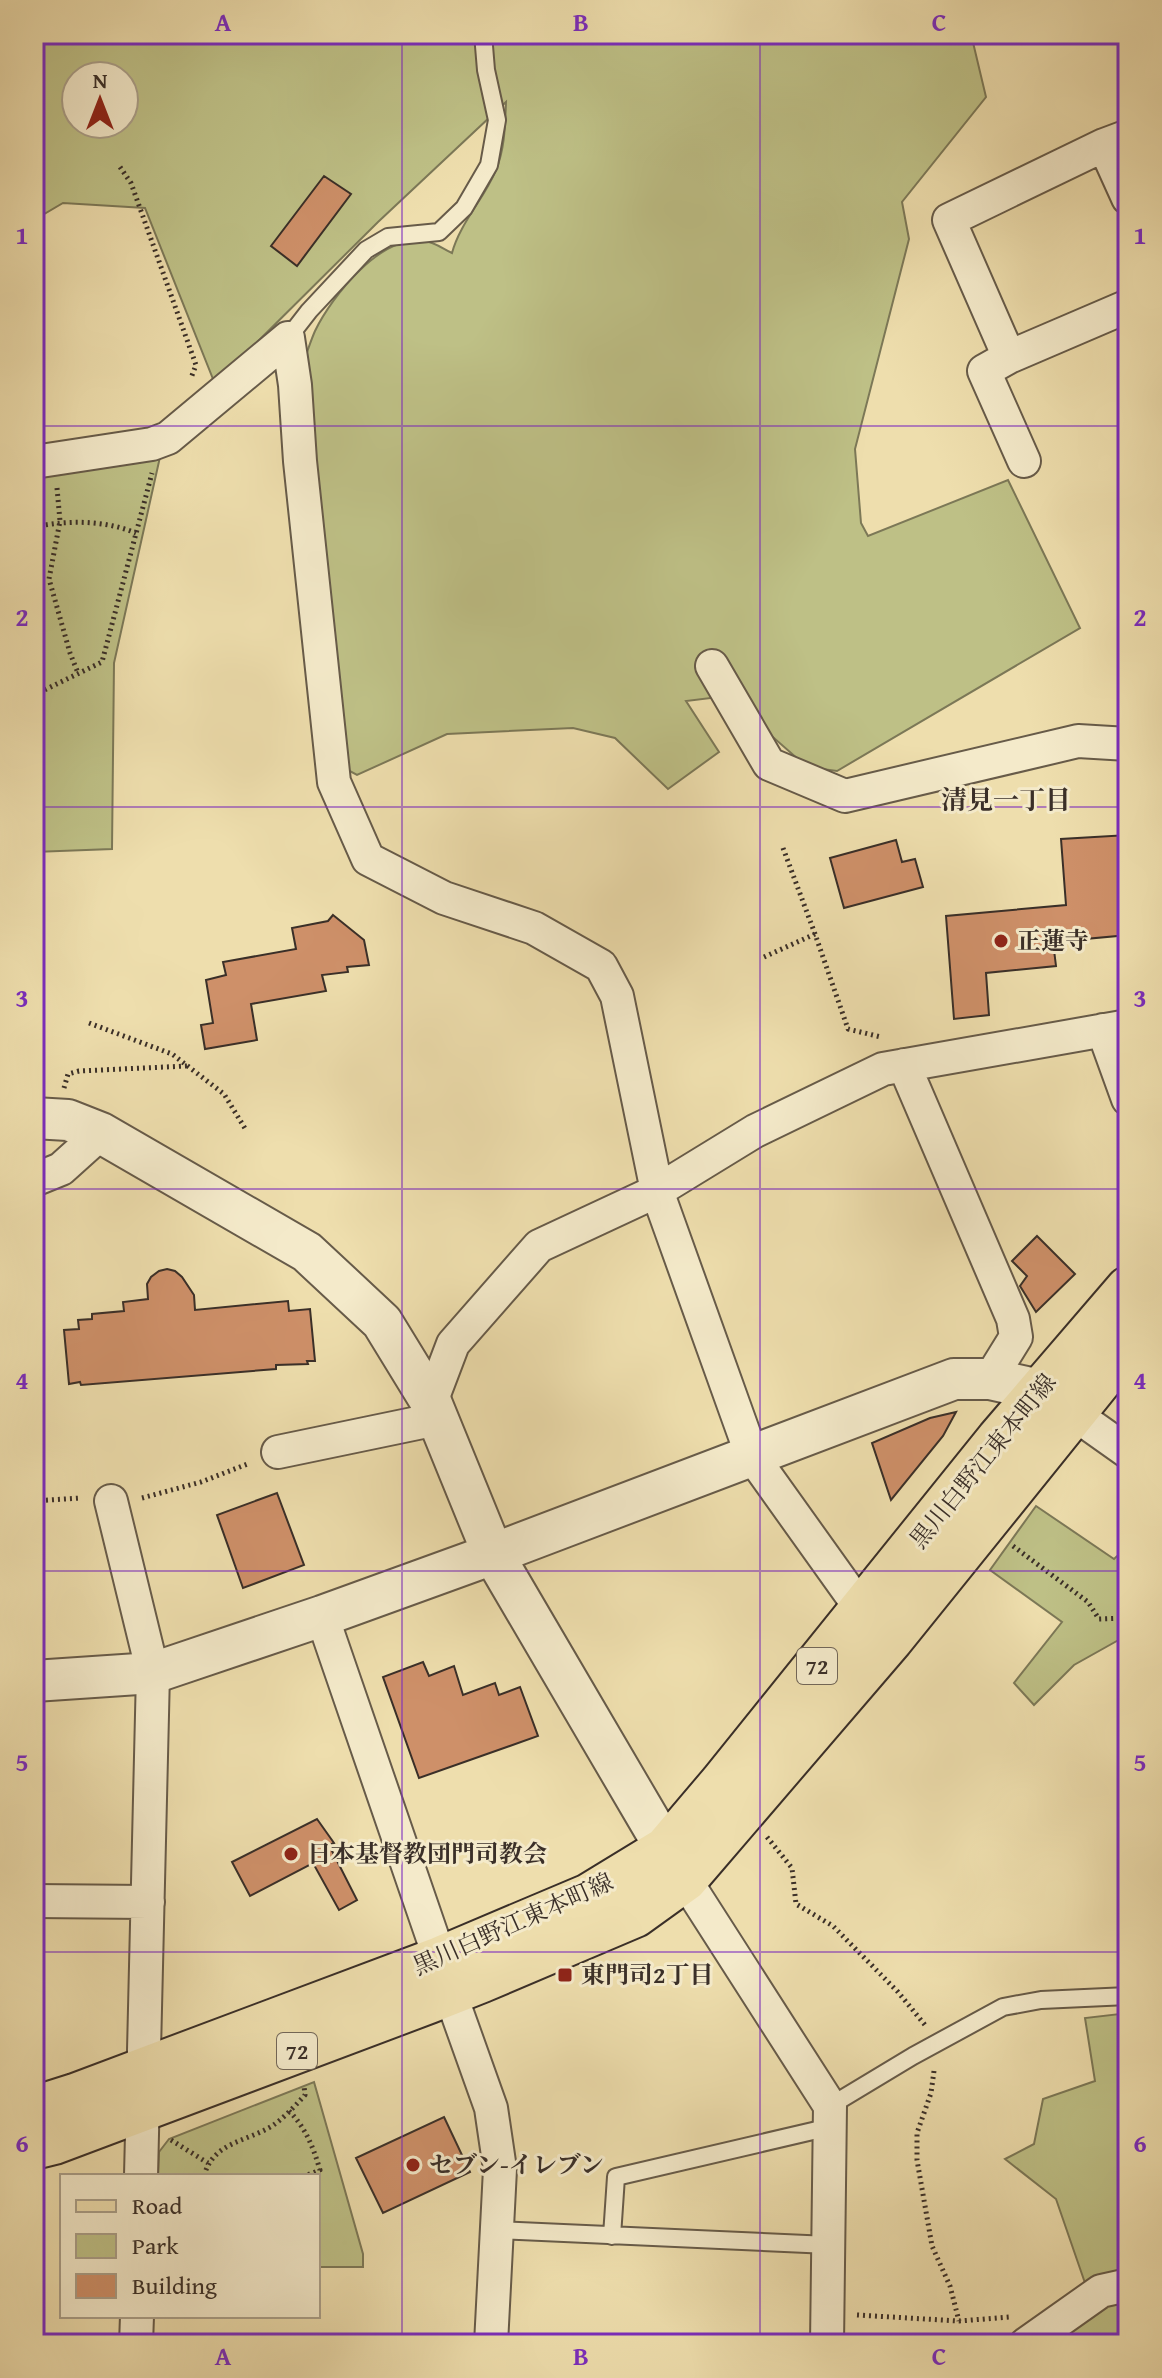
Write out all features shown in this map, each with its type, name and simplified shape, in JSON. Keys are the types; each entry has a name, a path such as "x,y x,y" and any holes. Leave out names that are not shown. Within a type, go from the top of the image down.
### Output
{"main road":[{"name":"黒川白野江東本町線","path":"34,2147 150,2104 445,1976 635,1915 1056,1402 1128,1289"},
{"name":"黒川白野江東本町線","path":"1056,1402 1128,1345"},
{"name":"黒川白野江東本町線","path":"34,2109 75,2096 150,2104"}],"street":[{"path":"1009,357 949,220 1116,141 1128,198"},
{"path":"1024,461 984,371 1009,357 1128,306"},
{"path":"34,462 152,444 168,438 288,338"},
{"path":"288,338 334,782 368,859 444,898 534,928 601,966 617,996 657,1191 752,1456 876,1625"},
{"path":"712,666 769,764 845,796 1078,741 1128,744"},
{"path":"434,1411 453,1344 539,1246 657,1191 755,1131 883,1069 1116,1028 1128,1099"},
{"path":"912,1064 1013,1319 1016,1337 990,1379"},
{"path":"47,1119 68,1120 101,1133 307,1252 382,1322 434,1411 493,1554 675,1864 830,2116 828,2329"},
{"path":"34,1180 61,1169 101,1133"},
{"path":"34,1681 153,1673 493,1554 954,1379 990,1379 1056,1402 1128,1452"},
{"path":"278,1452 434,1411"},
{"path":"111,1501 153,1673 148,1902 150,2104 141,2174"},
{"path":"322,1616 491,2108 500,2169 491,2344"},
{"path":"34,1901 148,1902"},
{"path":"1020,2330 1101,2291 1128,2285"},
{"path":"136,2344 137,2318"}],"lane":[{"path":"288,338 366,250 388,237 439,232 464,208 489,165 497,120 486,70 483,34"},
{"path":"612,2236 616,2177 830,2116 936,2044 1003,2007 1041,2000 1128,1996"},
{"path":"497,2230 829,2245"}],"path":[{"path":"120,167 131,183 196,365 179,409 188,422"},
{"path":"34,695 102,662 151,476 152,444"},
{"path":"34,527 60,521 117,525 136,533"},
{"path":"60,521 49,579 78,673"},
{"path":"783,848 848,1029 914,1047 912,1064"},
{"path":"764,957 815,934"},
{"path":"89,1023 172,1054 224,1094 246,1130"},
{"path":"47,1119 68,1074 188,1066"},
{"path":"34,1501 102,1498 122,1503 201,1482 278,1452"},
{"path":"1012,1545 1088,1602 1099,1619 1128,1618"},
{"path":"760,1832 792,1868 796,1904 833,1926 898,1992 936,2038 931,2093 917,2133 917,2160 932,2246 950,2286 959,2321"},
{"path":"205,2174 208,2163 226,2146 274,2125 289,2111 305,2095 304,2077"},
{"path":"150,2104 208,2163"},
{"path":"289,2111 311,2143 320,2170 310,2174"},
{"path":"828,2329 959,2321 1020,2330"}],"green space":[{"path":"34,34 971,34 986,97 902,202 909,239 855,449 861,523 868,536 1008,480 1080,628 837,771 807,767 750,717 743,694 686,701 719,752 668,789 615,738 573,728 447,734 357,775 346,769 304,360 315,331 333,301 375,257 408,241 428,242 452,253 499,162 506,102 378,222 215,384 145,208 63,203 34,220"},
{"path":"160,457 114,663 112,849 34,852 34,476"},
{"path":"1036,1506 1114,1559 1128,1546 1128,1643 1124,1637 1074,1665 1034,1705 1014,1683 1062,1622 990,1570"},
{"path":"1128,2013 1128,2277 1085,2283 1056,2199 1005,2159 1034,2144 1043,2099 1095,2081 1085,2018"},
{"path":"314,2082 363,2254 363,2267 320,2267 320,2174 158,2174 159,2152 169,2139"},
{"path":"1107,2304 1128,2306 1128,2344 1042,2344"}],"building":[{"path":"324,176 351,194 297,266 271,246"},
{"path":"1128,835 1128,935 1053,942 1056,966 986,973 989,1015 954,1019 946,916 1066,905 1061,839"},
{"path":"896,840 902,862 915,859 923,887 844,908 830,858"},
{"path":"333,915 364,940 369,965 347,967 348,972 322,975 326,991 251,1004 257,1040 205,1049 201,1025 213,1023 206,980 226,975 223,962 296,949 292,928 328,921"},
{"path":"1037,1236 1075,1274 1036,1312 1020,1286 1027,1276 1012,1261"},
{"path":"167,1269 182,1277 194,1295 195,1310 288,1301 289,1311 310,1309 315,1361 276,1365 276,1369 69,1384 64,1330 79,1329 78,1320 92,1319 92,1314 124,1311 123,1302 148,1299 147,1284 151,1277"},
{"path":"956,1412 943,1436 891,1500 872,1443 930,1418"},
{"path":"277,1493 304,1565 243,1588 217,1515"},
{"path":"423,1662 429,1676 454,1666 463,1695 495,1683 499,1695 520,1687 538,1736 419,1778 383,1677"},
{"name":"日本基督教団門司教会","path":"317,1819 334,1843 329,1845 357,1900 339,1910 313,1863 250,1896 232,1862"},
{"name":"セブン-イレブン","path":"444,2117 470,2172 383,2213 356,2158"}],"place":[{"name":"正蓮寺","path":"1001,941"},
{"name":"日本基督教団門司教会","path":"291,1854"},
{"name":"東門司2丁目","path":"565,1975"},
{"name":"セブン-イレブン","path":"413,2165"}],"district":[{"name":"清見一丁目","path":"1006,800"}]}
